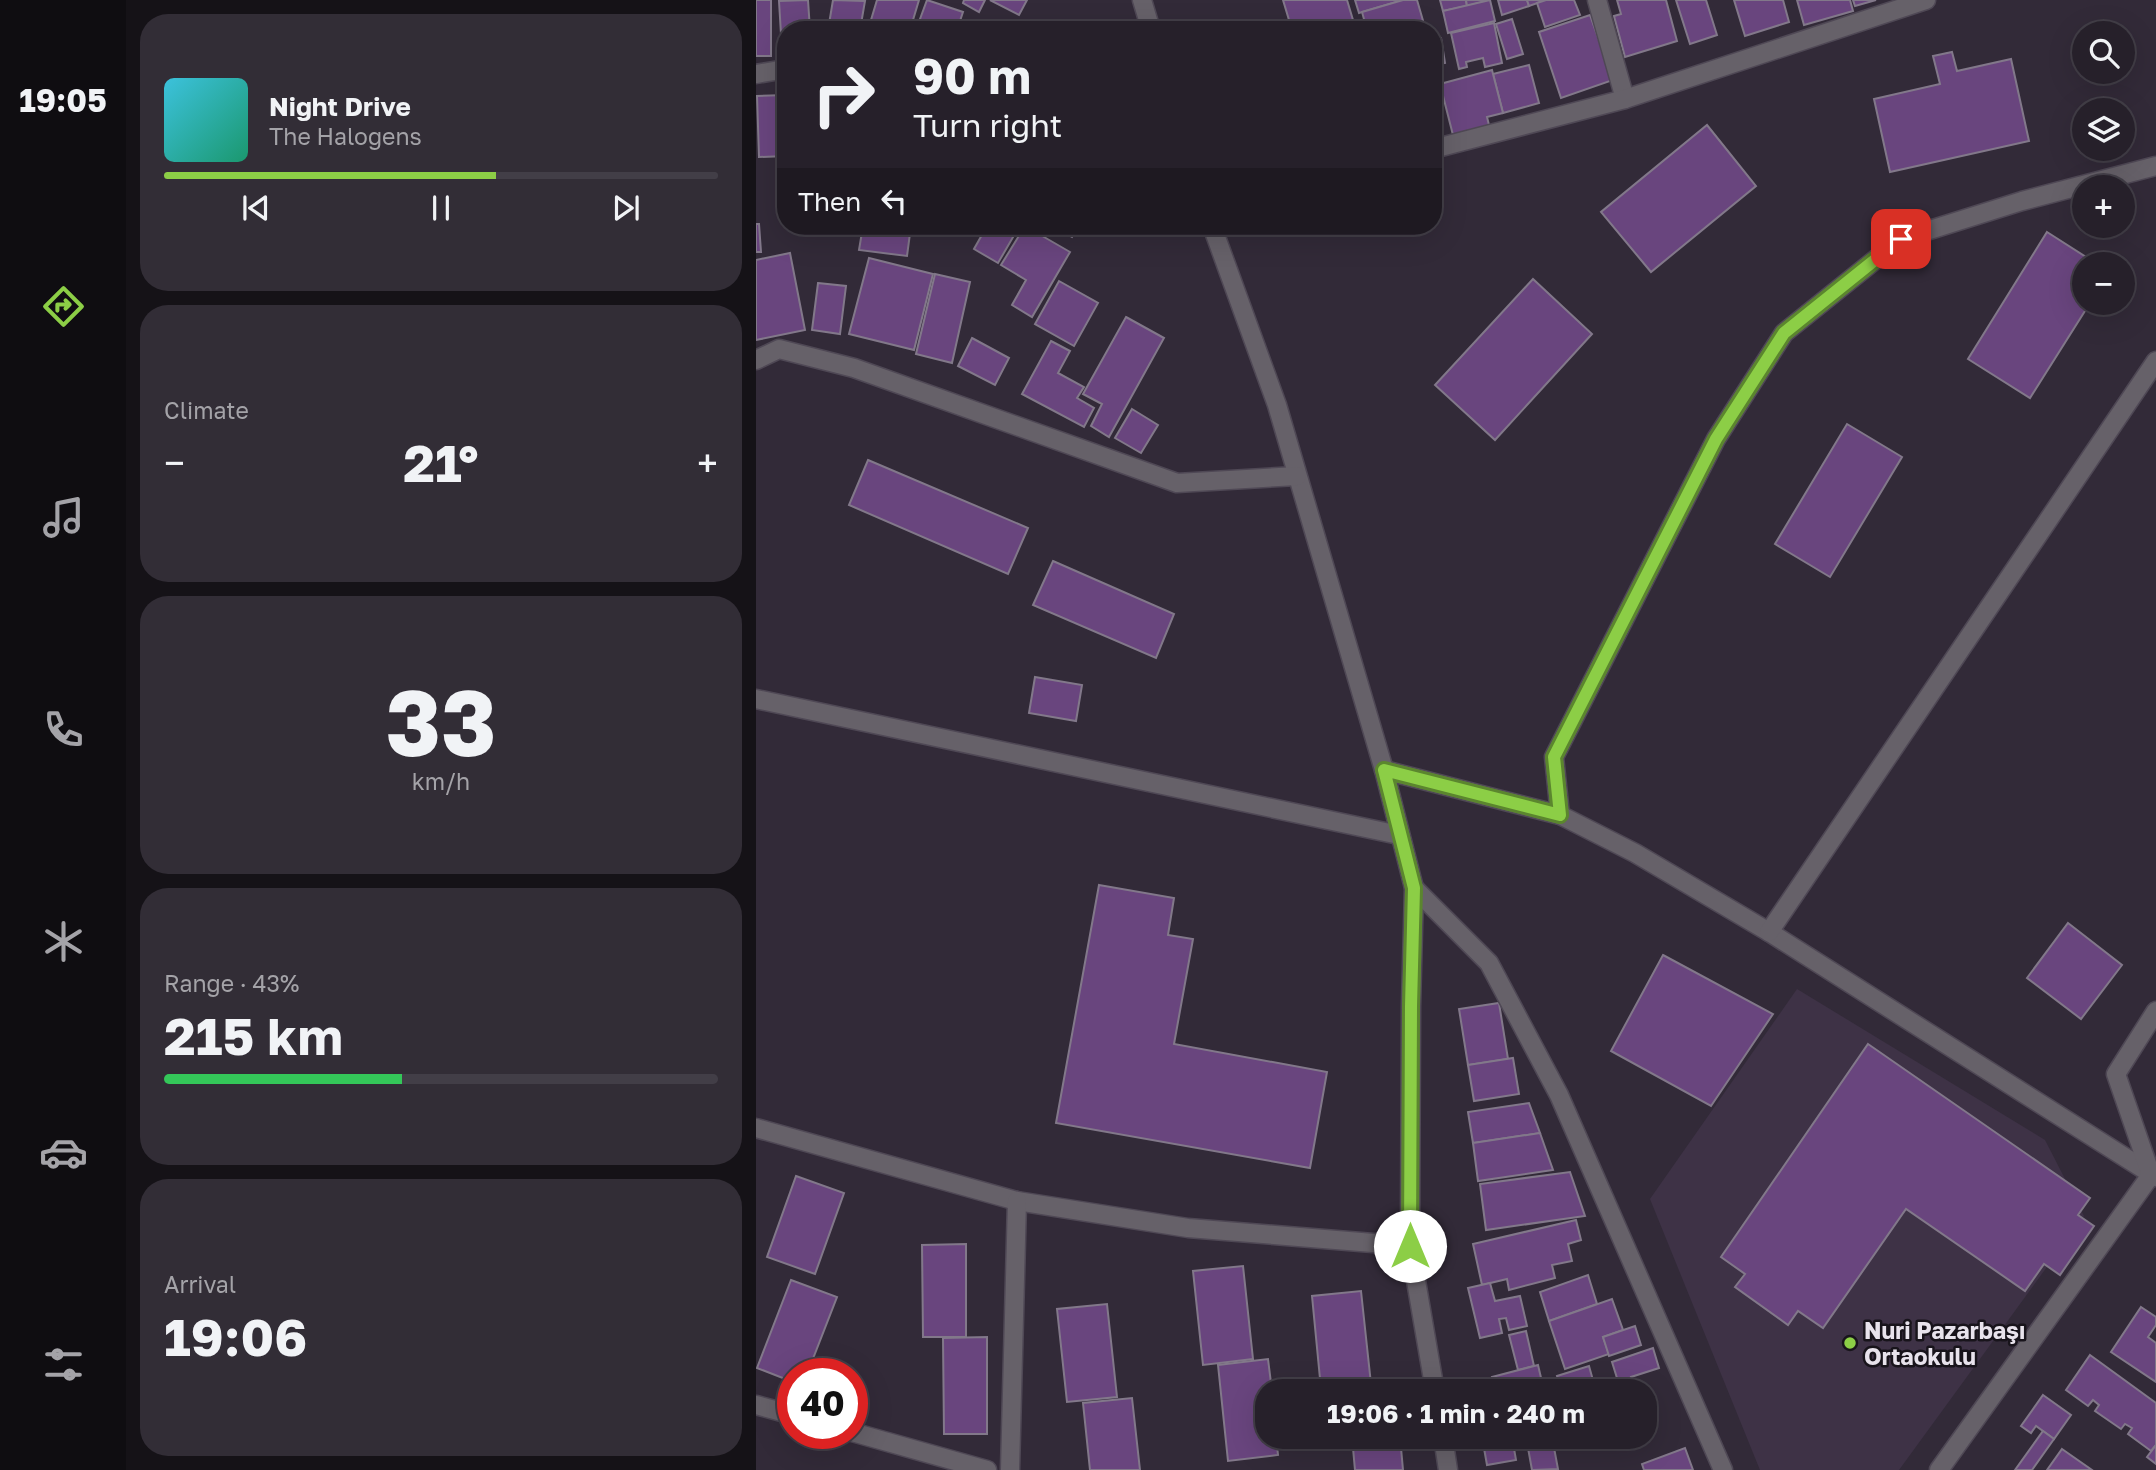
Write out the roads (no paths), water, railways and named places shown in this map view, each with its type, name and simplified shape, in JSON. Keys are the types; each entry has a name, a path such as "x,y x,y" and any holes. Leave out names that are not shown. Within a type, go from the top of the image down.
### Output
{"street":[{"path":"1144,0 1149,21"},
{"path":"1597,0 1626,99"},
{"path":"1442,147 1626,99 1926,0"},
{"path":"756,74 777,70"},
{"path":"1560,815 1554,757 1716,439 1784,333 1901,239 2022,201 2156,166"},
{"path":"1215,235 1277,405 1384,770 1414,888 1410,1246 1433,1379"},
{"path":"756,360 779,349 854,368 1177,483 1297,476"},
{"path":"1769,932 2156,361"},
{"path":"756,699 1399,835"},
{"path":"1384,770 1560,815 1634,853 1769,932 2154,1176"},
{"path":"1414,888 1489,963 1559,1095 1723,1470"},
{"path":"2154,1176 2116,1074 2156,1011"},
{"path":"756,1128 1017,1201 1188,1228 1410,1246"},
{"path":"1938,1470 2154,1176"},
{"path":"1010,1470 1017,1201"},
{"path":"756,1405 777,1411"},
{"path":"868,1437 987,1470"},
{"path":"1445,1449 1448,1470"}],"place":[{"name":"Nuri Pazarbaşı Ortaokulu","path":"1850,1343"}]}
